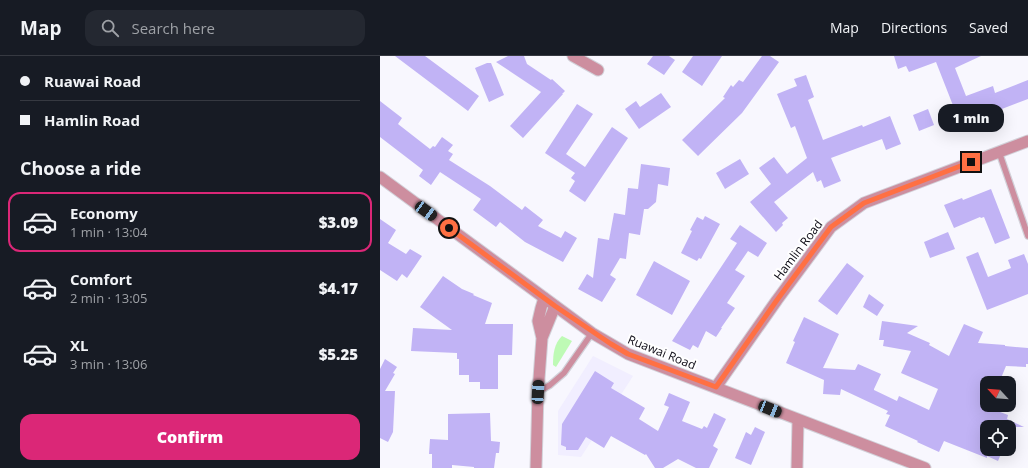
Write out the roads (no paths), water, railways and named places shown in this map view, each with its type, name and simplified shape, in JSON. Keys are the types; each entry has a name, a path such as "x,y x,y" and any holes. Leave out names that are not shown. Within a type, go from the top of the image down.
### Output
{"street":[{"path":"573,56 598,70"},
{"name":"Hamlin Road","path":"716,387 777,300 831,227 864,203 1028,140"},
{"name":"Ruawai Road","path":"380,177 592,333 628,354 925,468"},
{"path":"536,468 538,392 542,338 538,321 544,298"},
{"path":"542,338 555,306"},
{"path":"797,468 798,420"}],"lane":[{"path":"999,152 1028,236"},
{"path":"538,392 550,385 564,373 592,333"}]}
